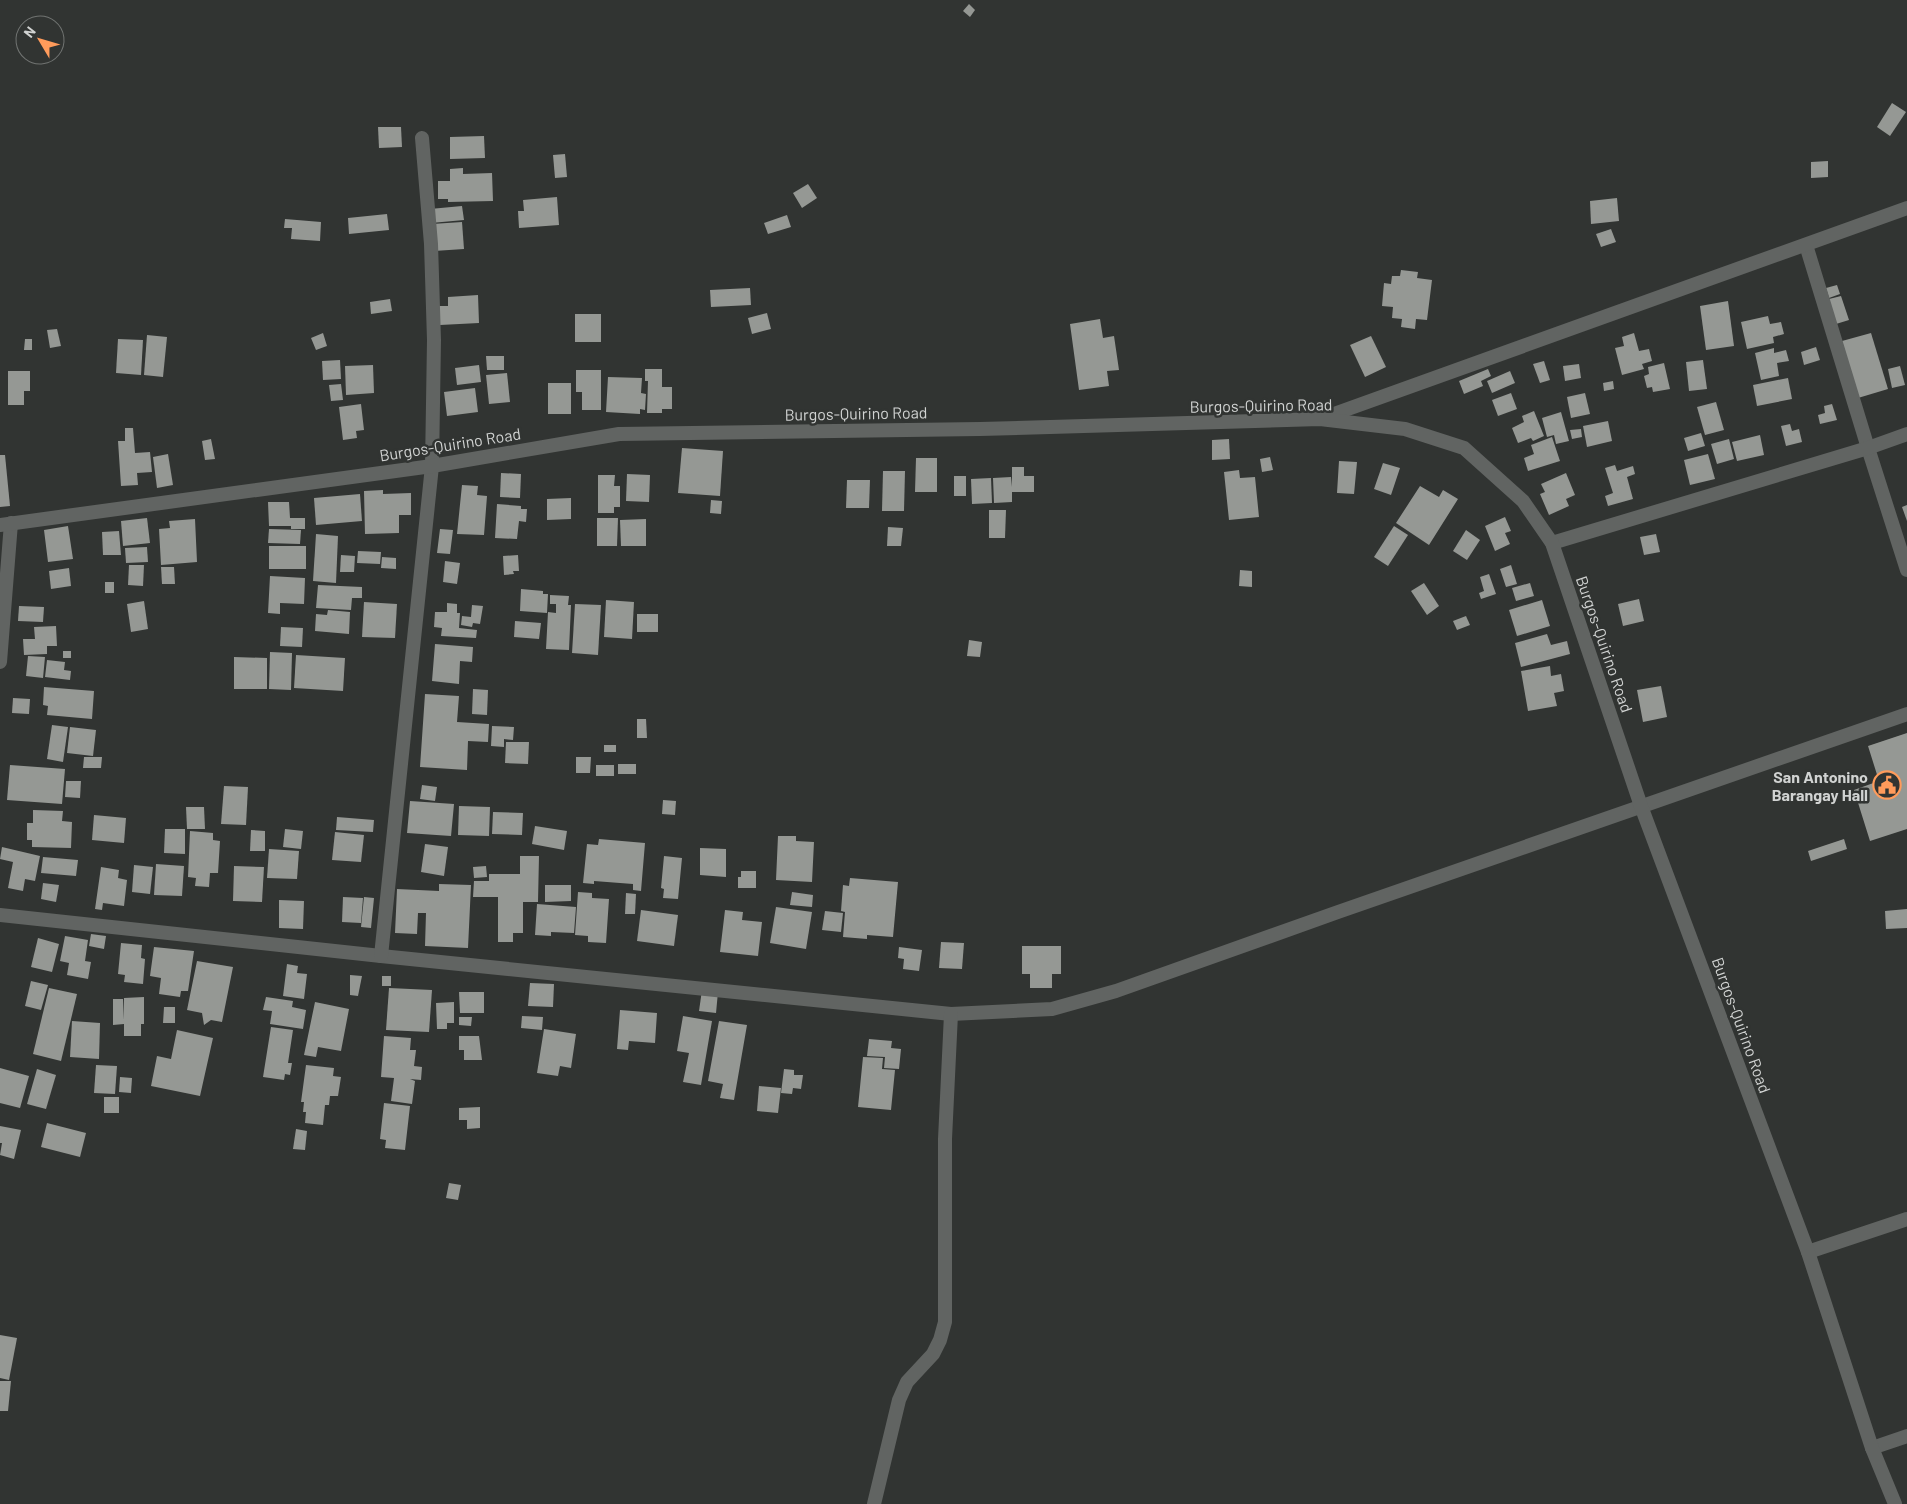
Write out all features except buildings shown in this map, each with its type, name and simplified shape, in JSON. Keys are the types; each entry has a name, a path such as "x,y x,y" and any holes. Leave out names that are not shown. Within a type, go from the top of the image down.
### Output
{"street":[{"path":"381,956 432,466 434,330 431,244 422,138"},
{"path":"1320,419 1907,208"},
{"path":"1806,245 1907,570"},
{"name":"Burgos-Quirino Road","path":"6,524 432,466 619,434 980,429 1320,419 1405,429 1464,448 1523,500 1552,544 1641,806 1808,1252 1872,1448 1895,1504"},
{"path":"1552,544 1868,448 1907,434"},
{"path":"0,662 6,524"},
{"path":"0,915 951,1014 1052,1009 1116,991 1907,714"},
{"path":"874,1504 899,1400 907,1382 933,1354 940,1340 945,1322 945,1139 951,1014"},
{"path":"1808,1252 1907,1219"},
{"path":"1872,1448 1907,1436"}],"place":[{"name":"San Antonino Barangay Hall","path":"1887,785"}]}
